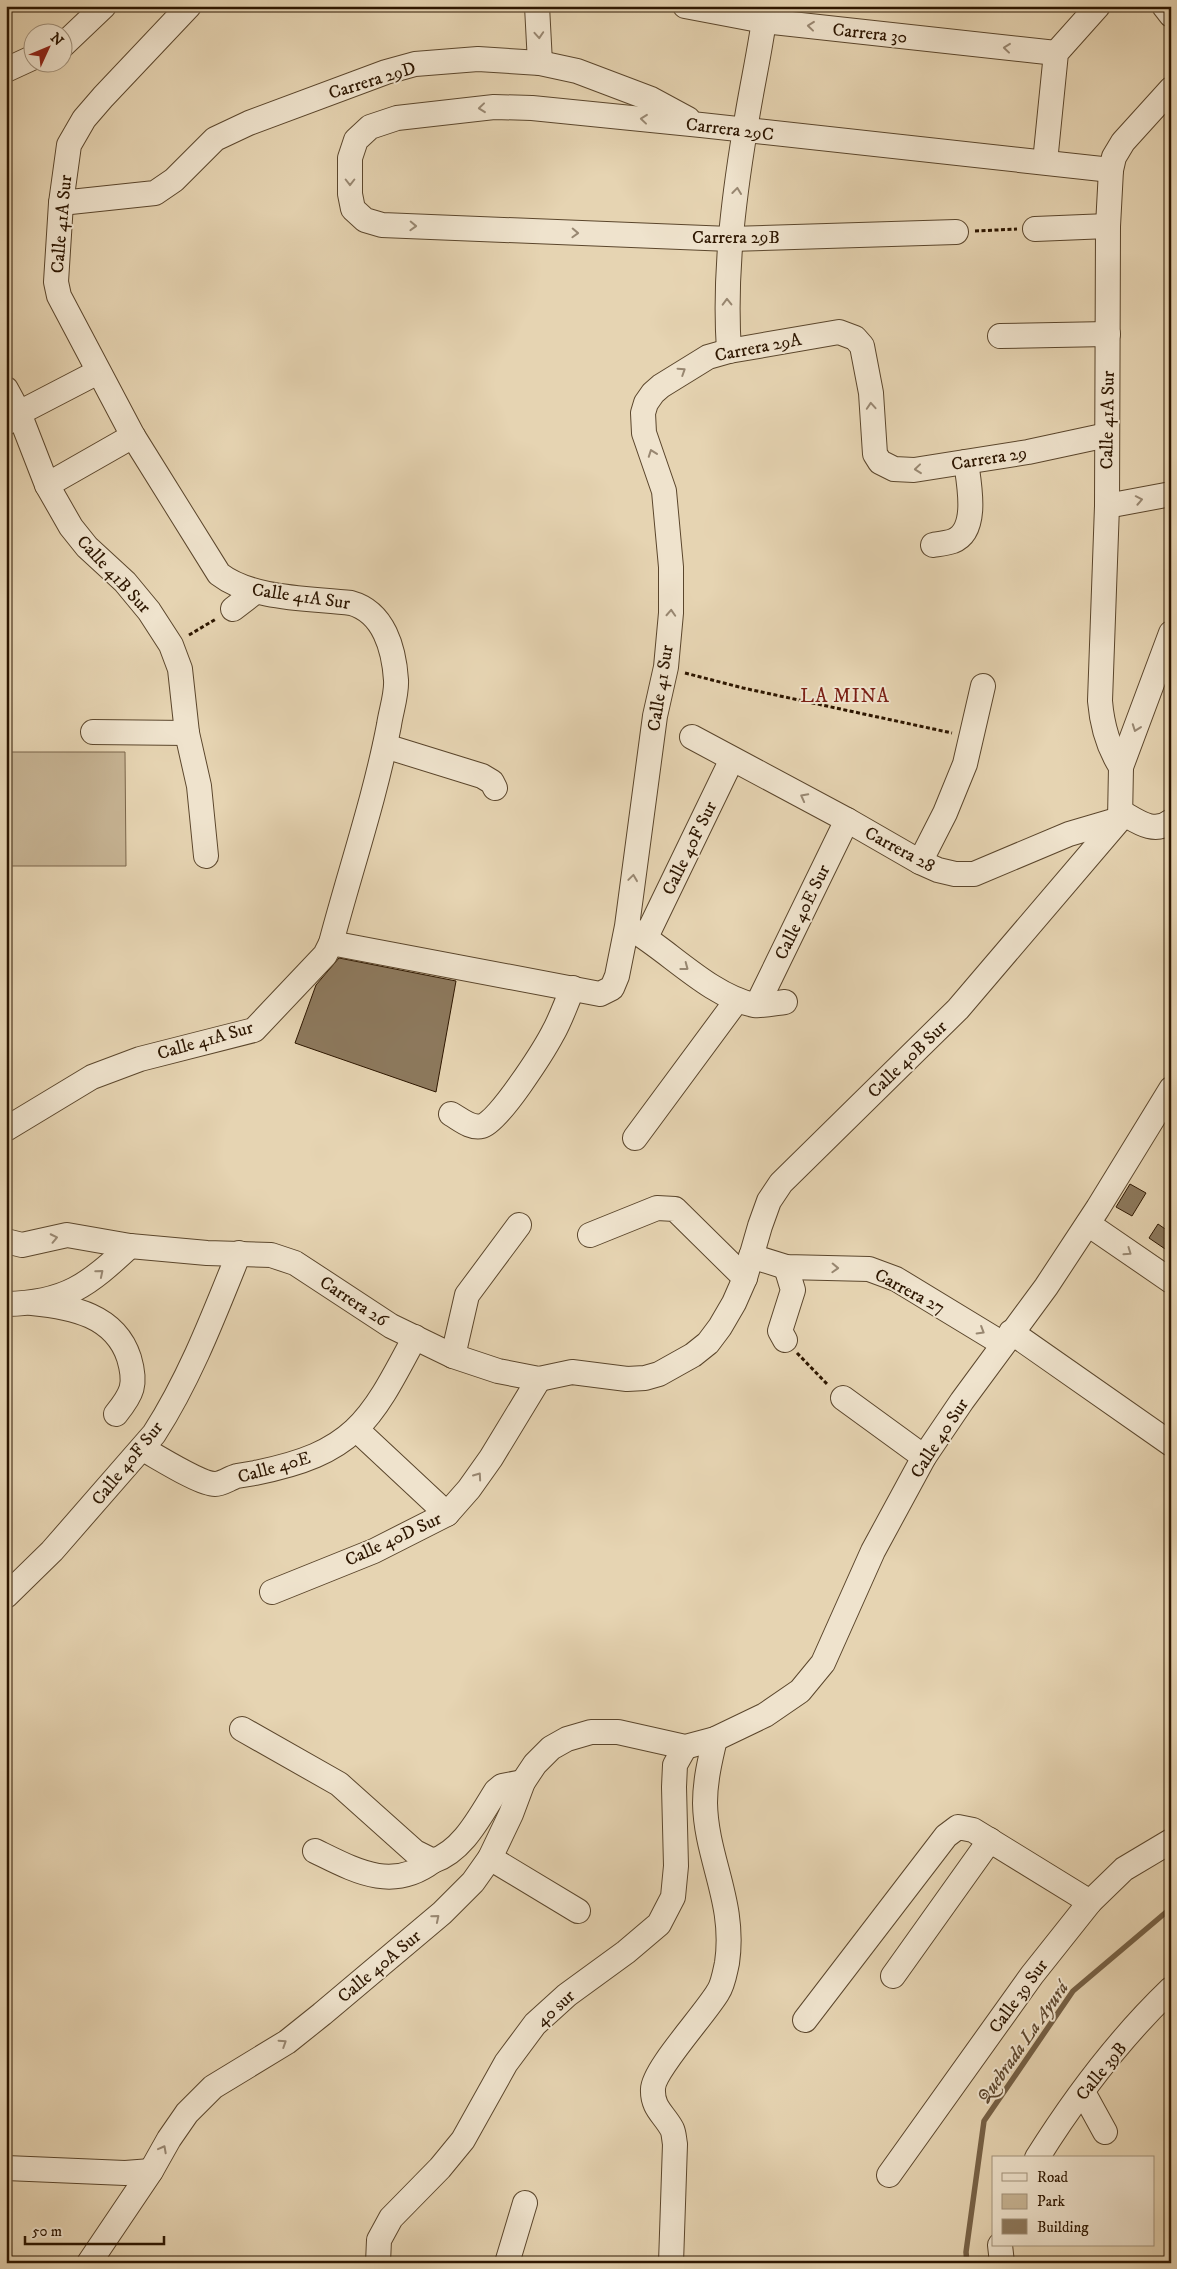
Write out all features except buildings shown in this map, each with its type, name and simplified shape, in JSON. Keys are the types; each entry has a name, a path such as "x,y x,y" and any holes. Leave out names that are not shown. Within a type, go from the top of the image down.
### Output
{"street":[{"path":"72,36 104,6"},
{"name":"Calle 41A Sur","path":"6,1129 92,1077 140,1059 254,1030 325,956 385,746 396,682 389,640 376,617 364,606 255,592 232,584 219,574 133,436 64,308 56,282 61,203 69,145 74,134 104,97 189,6"},
{"path":"537,6 540,63"},
{"name":"Carrera 30","path":"685,6 765,14 1056,53"},
{"path":"1045,162 1056,53 1098,6"},
{"path":"1164,6 1171,15"},
{"path":"729,351 726,298 730,239 745,131 765,14"},
{"name":"Carrera 29D","path":"61,203 156,193 174,180 215,139 249,123 386,72 415,64 478,59 540,63 577,70 651,99 701,125"},
{"path":"6,70 22,63"},
{"name":"Calle 41A Sur","path":"1121,767 1108,742 1101,715 1100,701 1107,506 1108,226 1111,170 1114,157 1133,128 1171,89"},
{"name":"Carrera 29C","path":"365,220 353,209 350,194 350,158 356,140 370,127 397,118 494,107 532,108 701,125 1111,170"},
{"name":"Carrera 29B","path":"365,220 382,225 730,239 956,232"},
{"path":"1035,229 1108,226"},
{"name":"Carrera 29A","path":"646,403 652,392 685,369 708,357 729,351 839,332 855,338 862,346 871,392 874,454"},
{"path":"1000,336 1108,334"},
{"path":"12,418 98,372"},
{"name":"Calle 41B Sur","path":"6,389 12,418 71,527 87,547 125,582 150,611 171,645 180,670 187,733 199,786 206,856"},
{"name":"Calle 41 Sur","path":"573,988 600,994 612,988 636,932 655,716 666,667 672,613 671,567 664,491 644,433 643,413 646,403"},
{"name":"Carrera 29","path":"874,454 880,462 894,469 914,470 1028,452 1107,435"},
{"path":"47,485 133,436"},
{"path":"933,545 953,541 962,535 970,522 966,462"},
{"path":"1107,506 1171,494"},
{"path":"233,609 255,592"},
{"path":"1171,633 1121,767 1120,815 1154,828 1162,828 1171,821"},
{"path":"1149,692 1171,683"},
{"path":"920,862 946,812 965,764 983,686"},
{"path":"93,732 187,733"},
{"name":"Carrera 28","path":"692,738 938,870 974,874 1120,815"},
{"path":"385,746 482,776 492,782 495,788"},
{"name":"Calle 40F Sur","path":"636,932 732,758"},
{"name":"Calle 40B Sur","path":"693,1355 708,1343 734,1303 770,1201 781,1183 958,1009 1120,815"},
{"name":"Calle 40E Sur","path":"635,1138 747,1003 847,820"},
{"path":"636,932 698,977 747,1003 785,1002"},
{"path":"330,943 573,988 554,1033 523,1081 493,1120 477,1127 451,1114"},
{"name":"Calle 40 Sur","path":"685,1747 715,1739 765,1715 800,1690 824,1663 873,1551 924,1457 1007,1338 1046,1287 1088,1224 1171,1089"},
{"path":"590,1236 658,1208 675,1209 748,1267"},
{"path":"1088,1224 1171,1281"},
{"path":"453,1356 467,1295 519,1225"},
{"name":"Carrera 26","path":"6,1242 22,1245 67,1235 130,1246 207,1254 271,1255 295,1264 391,1326 453,1356 498,1371 539,1379 572,1372 627,1379 645,1378 659,1374 693,1355"},
{"path":"32,1303 71,1293 88,1283 130,1246"},
{"name":"Calle 40F Sur","path":"6,1596 52,1552 143,1449 165,1418 204,1338 239,1253"},
{"name":"Carrera 27","path":"748,1267 869,1269 896,1279 1007,1338 1171,1444"},
{"path":"785,1340 780,1331 793,1290 786,1267"},
{"path":"6,1304 32,1303 57,1305 78,1311 103,1323 122,1339 131,1365 133,1387 129,1400 116,1414"},
{"name":"Calle 40E","path":"143,1449 199,1479 216,1484 235,1477 296,1463 320,1454 357,1430 382,1398 415,1337"},
{"name":"Calle 40D Sur","path":"272,1592 374,1551 447,1514 469,1489 491,1458 539,1379"},
{"path":"843,1398 924,1457"},
{"path":"357,1430 447,1514"},
{"path":"242,1729 339,1784 415,1852 433,1861"},
{"name":"Calle 40A Sur","path":"89,2263 152,2171 169,2139 188,2113 214,2087 287,2042 442,1913 473,1882 490,1858 511,1814 523,1782 535,1764 551,1748 567,1739 591,1732 618,1732 685,1747"},
{"path":"671,2263 675,2144 672,2129 654,2104 652,2087 661,2069 720,1990 727,1964 729,1925 722,1884 710,1842 705,1804 707,1774 715,1739"},
{"name":"40 sur","path":"378,2263 379,2240 392,2218 440,2168 463,2140 506,2063 535,2024 567,1995 626,1952 659,1924 673,1897 676,1866 674,1786 676,1765 685,1747"},
{"path":"315,1851 369,1875 386,1878 405,1876 420,1871 433,1861 452,1851 496,1791 502,1786 523,1782"},
{"path":"805,2020 946,1836 958,1827 972,1830 990,1840 1090,1902"},
{"path":"893,1976 990,1840"},
{"name":"Calle 39 Sur","path":"889,2175 1032,1975 1090,1902 1124,1869 1171,1840"},
{"path":"490,1858 578,1911"},
{"name":"Calle 39B","path":"1039,2156 1082,2092 1151,2008 1171,1989"},
{"path":"1082,2092 1105,2132"},
{"path":"6,2168 125,2173 152,2171"},
{"path":"507,2263 525,2202"},
{"path":"1000,2246 1002,2263"}],"path":[{"path":"956,232 1035,229"},
{"path":"171,645 233,609"},
{"path":"666,667 743,688 971,737"},
{"path":"785,1340 843,1398"}],"green space":[{"path":"6,752 125,752 126,866 6,866"}],"waterway":[{"name":"Quebrada La Ayurá","path":"967,2263 966,2252 984,2121 1073,1991 1171,1908"}],"district":[{"name":"LA MINA","path":"845,695"}]}
